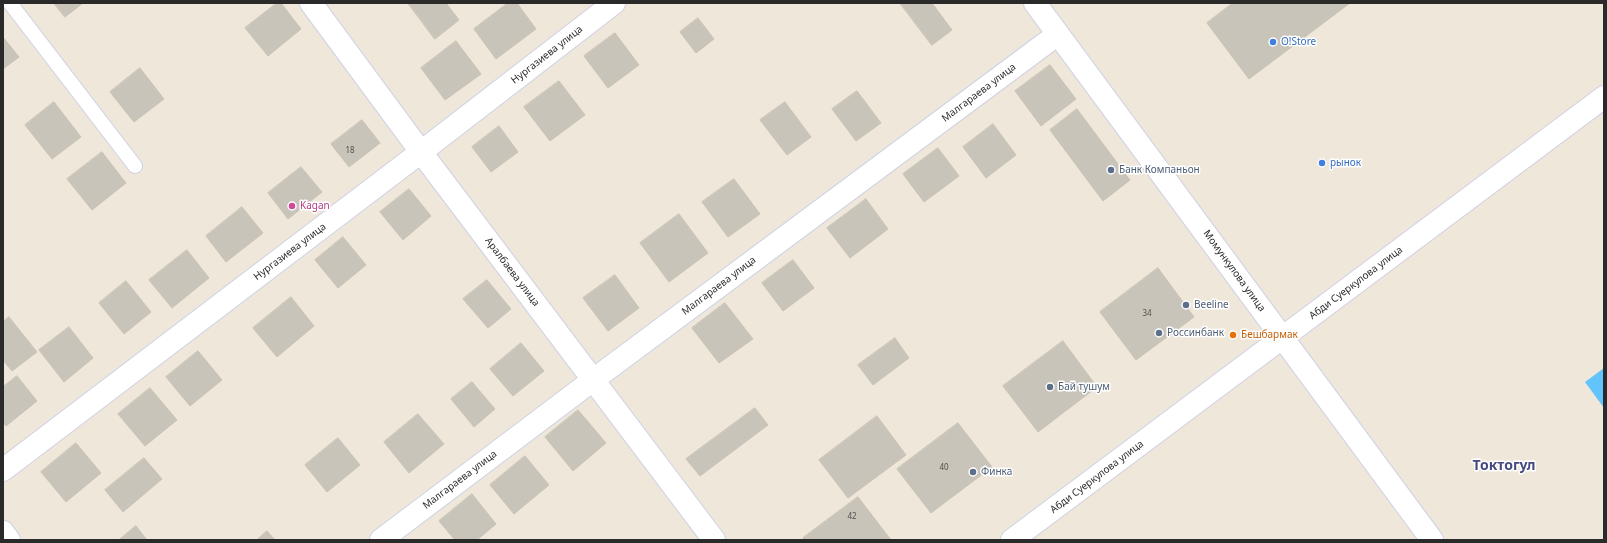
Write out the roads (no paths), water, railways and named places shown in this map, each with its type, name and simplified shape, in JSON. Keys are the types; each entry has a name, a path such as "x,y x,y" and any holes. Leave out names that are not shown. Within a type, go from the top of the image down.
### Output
{"street":[{"name":"Аралбаева улица","path":"311,3 421,152 714,540"},
{"name":"Нургазиева улица","path":"3,470 614,3"},
{"name":"Момункулова улица","path":"1035,3 1432,540"},
{"name":"Малгараева улица","path":"381,540 593,380 1058,34"},
{"name":"Абди Суеркулова улица","path":"1012,540 1604,97"},
{"path":"3,532 9,540"}],"lane":[{"path":"10,3 135,166"}],"water":[{"path":"1604,368 1604,408 1585,382"}],"place":[{"name":"O!Store","path":"1273,42"},
{"name":"рынок","path":"1322,163"},
{"name":"Банк Компаньон","path":"1111,170"},
{"name":"Kagan","path":"292,206"},
{"name":"Beeline","path":"1186,305"},
{"name":"Россинбанк","path":"1159,333"},
{"name":"Бешбармак","path":"1233,335"},
{"name":"Бай тушум","path":"1050,387"},
{"name":"Финка","path":"973,472"}],"district":[{"name":"Токтогул","path":"1504,466"}]}
